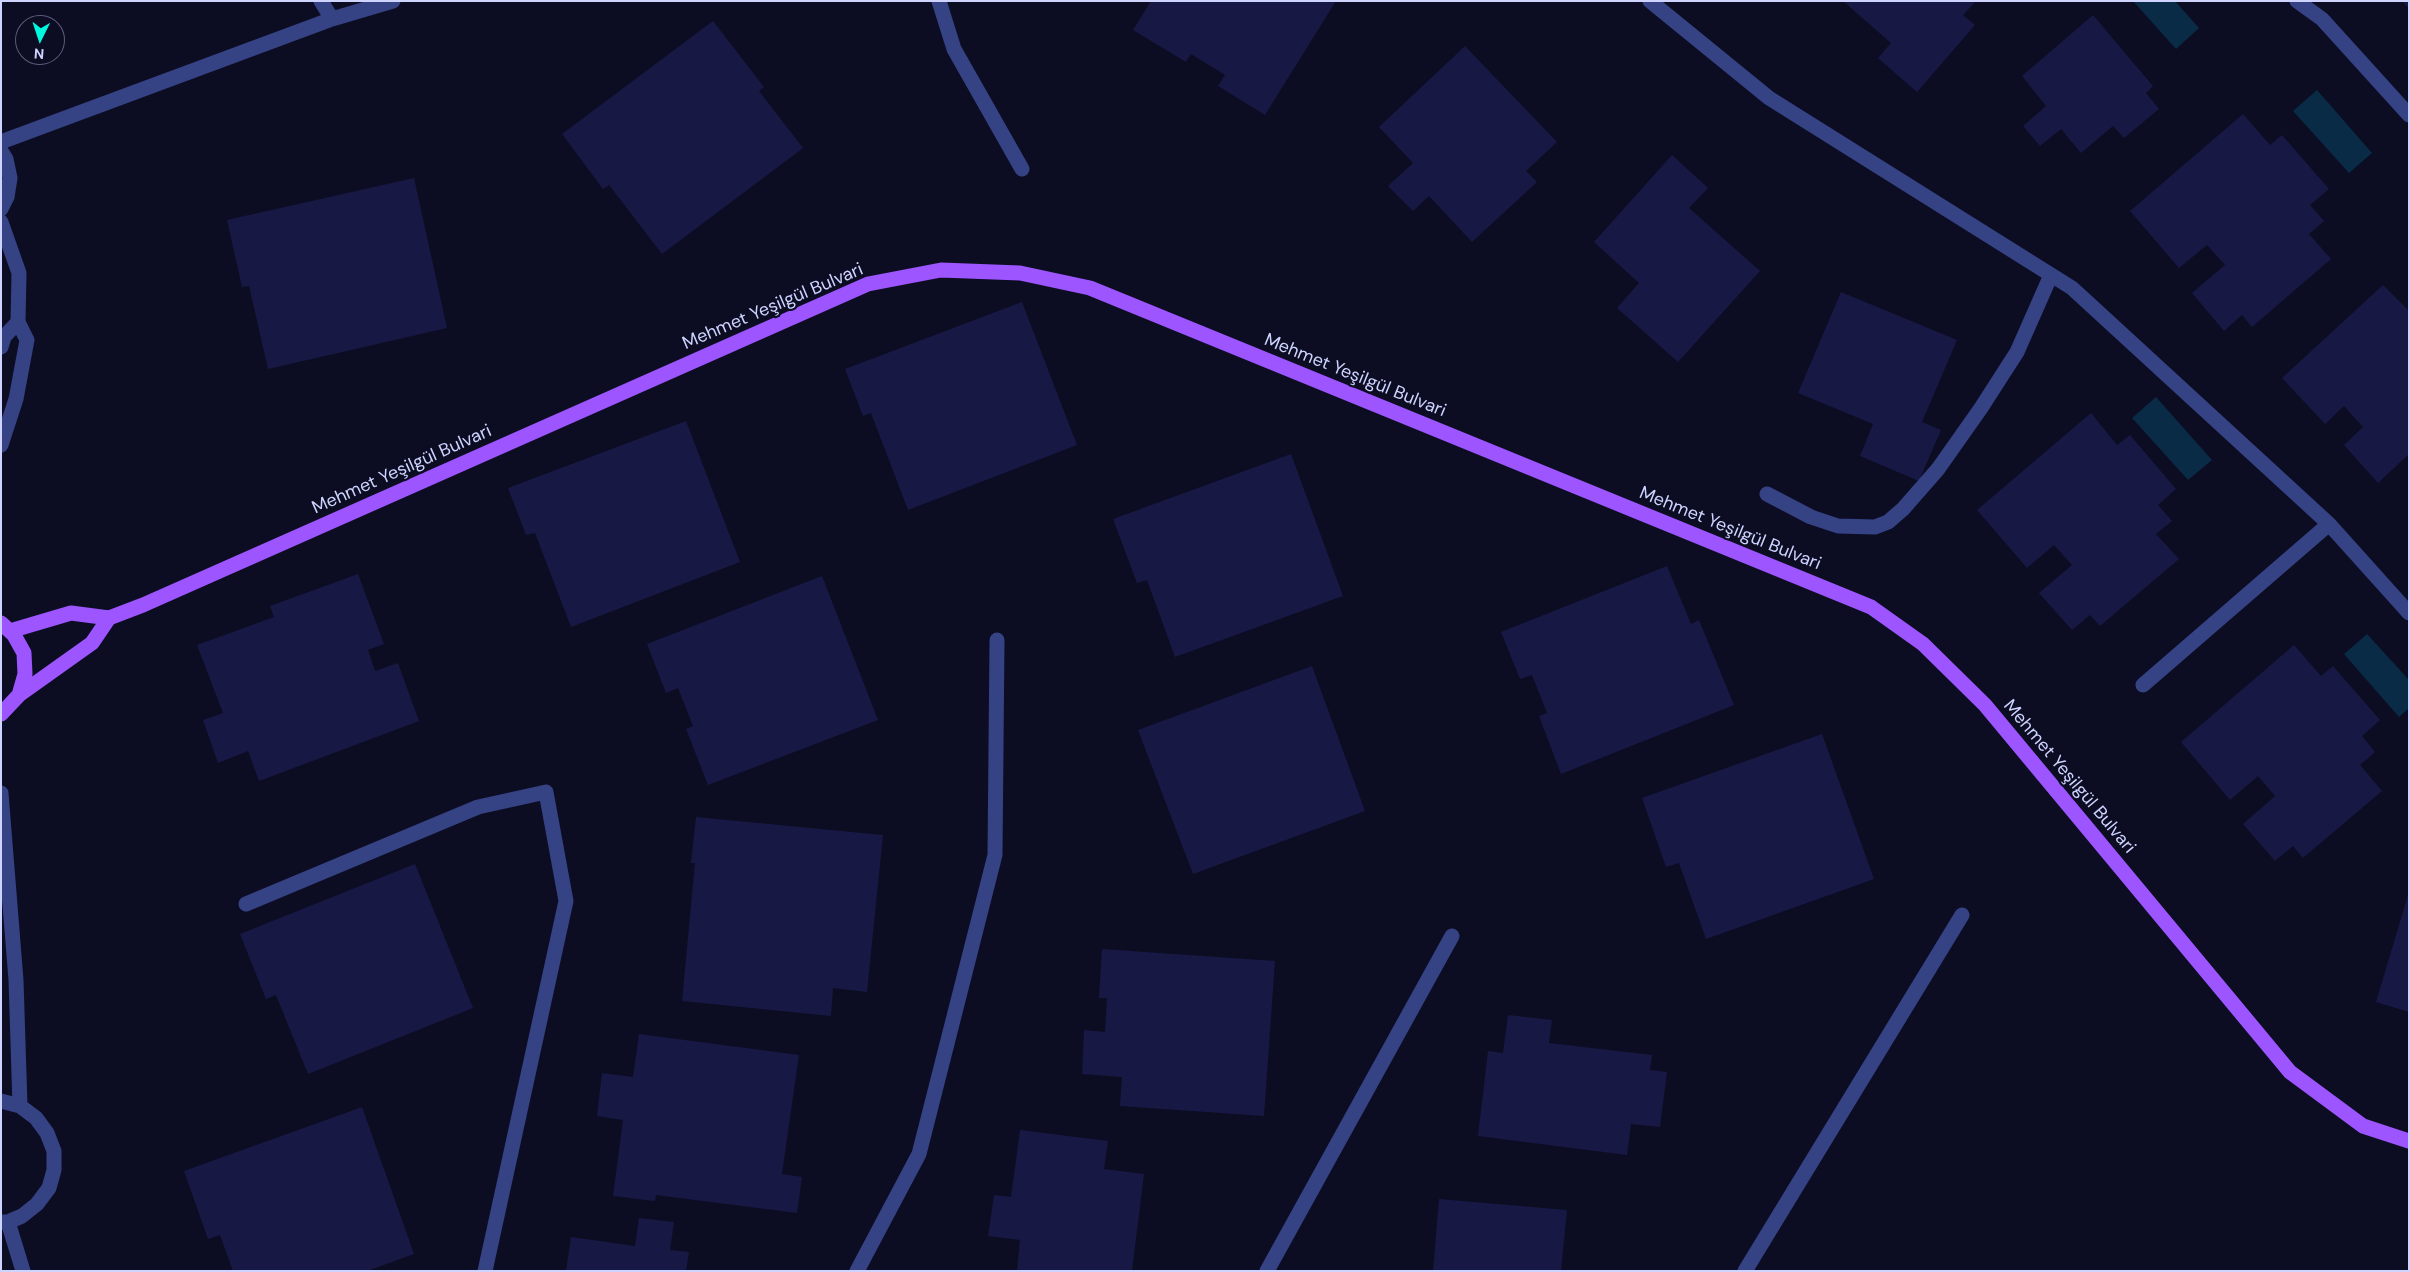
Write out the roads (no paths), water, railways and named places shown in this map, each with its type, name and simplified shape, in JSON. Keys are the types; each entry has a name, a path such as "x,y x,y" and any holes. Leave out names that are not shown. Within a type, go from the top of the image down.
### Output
{"main road":[{"name":"Mehmet Yeşilgül Bulvari","path":"109,618 868,284 941,270 1020,273 1090,288 1871,607 1923,644 1985,704 2290,1072 2363,1126 2409,1142"},
{"path":"1,714 20,695 92,644 109,618 71,613 6,627"},
{"path":"6,627 14,635 24,654 26,674 20,695"}],"street":[{"path":"321,1 332,19"},
{"path":"1,142 332,19 393,1"},
{"path":"939,1 954,49 1022,169"},
{"path":"1650,1 1769,98 2072,288 2329,524 2409,613"},
{"path":"2297,1 2322,19 2409,115"},
{"path":"1,151 6,159 10,178 7,197 1,209"},
{"path":"1,222 20,273 18,322 27,340 16,399 1,445"},
{"path":"1767,494 1811,517 1838,526 1875,527 1888,522 1903,509 1938,469 2018,352 2051,275"},
{"path":"1,347 4,337 18,322"},
{"path":"2143,685 2329,524"},
{"path":"857,1271 919,1154 994,854 997,640"},
{"path":"246,904 478,807 546,792 566,901 485,1271"},
{"path":"1,793 16,980 20,1106"},
{"path":"1745,1271 1962,915"},
{"path":"1267,1271 1452,936"},
{"path":"1,1101 20,1106 36,1118 47,1132 54,1151 54,1170 48,1188 37,1204 22,1216 4,1222 23,1271"}],"water":[{"path":"2133,1 2175,1 2199,28 2176,49"},
{"path":"2317,90 2372,153 2349,173 2293,111"},
{"path":"2156,397 2212,460 2188,480 2132,418"},
{"path":"2367,634 2409,680 2409,708 2399,717 2344,654"}]}
